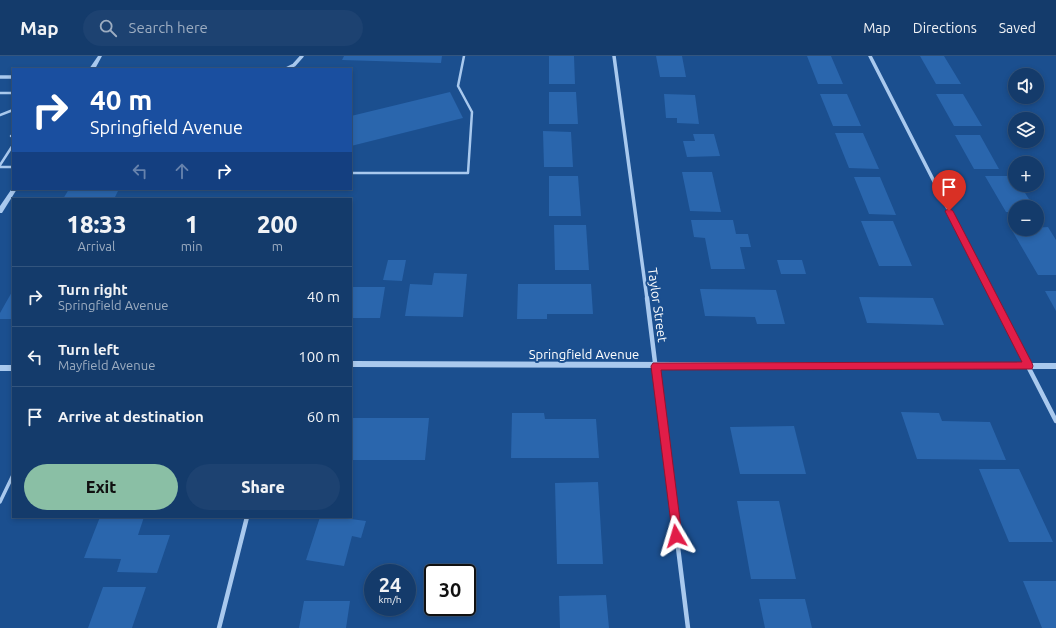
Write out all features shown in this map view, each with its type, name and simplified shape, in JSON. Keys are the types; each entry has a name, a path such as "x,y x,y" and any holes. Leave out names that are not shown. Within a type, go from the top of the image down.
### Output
{"street":[{"path":"93,68 100,56"},
{"path":"288,68 294,65 302,56"},
{"name":"Taylor Street","path":"614,56 656,366 688,628"},
{"path":"870,56 1056,421"},
{"path":"0,77 12,78"},
{"path":"0,211 13,190"},
{"name":"Springfield Avenue","path":"352,364 1056,366"},
{"path":"0,368 12,368"},
{"path":"219,628 247,518"}],"lane":[{"path":"352,173 468,173 472,112 458,86 464,56"},
{"path":"0,93 12,93"},
{"path":"0,115 12,110"},
{"path":"0,166 12,147"},
{"path":"0,166 12,166"},
{"path":"0,502 12,477"}],"building":[{"path":"344,56 442,56 441,63 342,60"},
{"path":"549,56 574,56 575,84 549,84"},
{"path":"656,56 682,56 686,77 660,77"},
{"path":"807,56 831,56 843,84 818,84"},
{"path":"920,56 944,56 961,84 936,84"},
{"path":"450,92 463,118 352,146 352,116"},
{"path":"549,92 576,92 578,124 549,124"},
{"path":"664,94 695,95 699,124 677,123 677,118 666,118"},
{"path":"820,94 847,94 861,126 833,126"},
{"path":"936,94 963,94 982,126 954,126"},
{"path":"543,131 571,132 573,167 544,167"},
{"path":"835,133 863,133 879,169 849,168"},
{"path":"693,134 714,134 720,156 687,157 683,141 695,141"},
{"path":"955,135 980,135 999,169 974,169"},
{"path":"682,172 712,172 721,212 690,211"},
{"path":"549,176 578,176 581,216 549,216"},
{"path":"985,176 1008,176 1008,192 1024,192 1030,200 1008,200 1008,212 1006,212"},
{"path":"854,177 880,177 896,215 869,214"},
{"path":"68,190 118,190 114,198 64,198"},
{"path":"691,220 733,220 736,234 748,234 751,247 740,247 745,269 711,269 705,238 694,237"},
{"path":"861,221 893,221 912,266 879,266"},
{"path":"554,225 586,225 589,270 555,270"},
{"path":"1044,227 1048,227 1056,240 1056,275 1038,275 1015,236 1044,236"},
{"path":"388,260 406,260 402,281 383,280"},
{"path":"777,260 802,260 806,274 781,274"},
{"path":"434,273 467,274 463,317 405,316 410,284 432,285"},
{"path":"518,284 591,284 593,314 547,314 547,319 517,319"},
{"path":"352,287 385,287 380,318 352,318"},
{"path":"700,289 776,290 785,324 757,324 755,317 705,316"},
{"path":"1045,291 1056,291 1056,311"},
{"path":"12,292 12,319 0,319 0,313"},
{"path":"859,297 933,298 944,325 867,323"},
{"path":"901,412 939,413 942,421 990,422 1006,460 917,459"},
{"path":"512,413 544,413 545,419 596,419 599,458 511,458"},
{"path":"352,418 429,418 425,460 352,460"},
{"path":"794,426 806,474 740,474 730,427"},
{"path":"979,469 1019,469 1053,542 1009,542"},
{"path":"598,482 603,564 557,564 555,483"},
{"path":"737,501 779,501 796,579 751,579"},
{"path":"100,518 144,518 138,535 170,535 157,573 117,572 121,559 84,558"},
{"path":"320,518 344,518 366,521 361,538 352,536 344,566 306,560"},
{"path":"1023,581 1056,581 1056,628 1042,628"},
{"path":"103,587 146,587 132,628 88,628"},
{"path":"606,595 609,628 560,628 559,596"},
{"path":"759,599 805,599 812,628 765,628"},
{"path":"304,601 350,601 346,628 299,628"}],"route":[{"path":"676,536 656,366 1028,366 949,211"}]}
